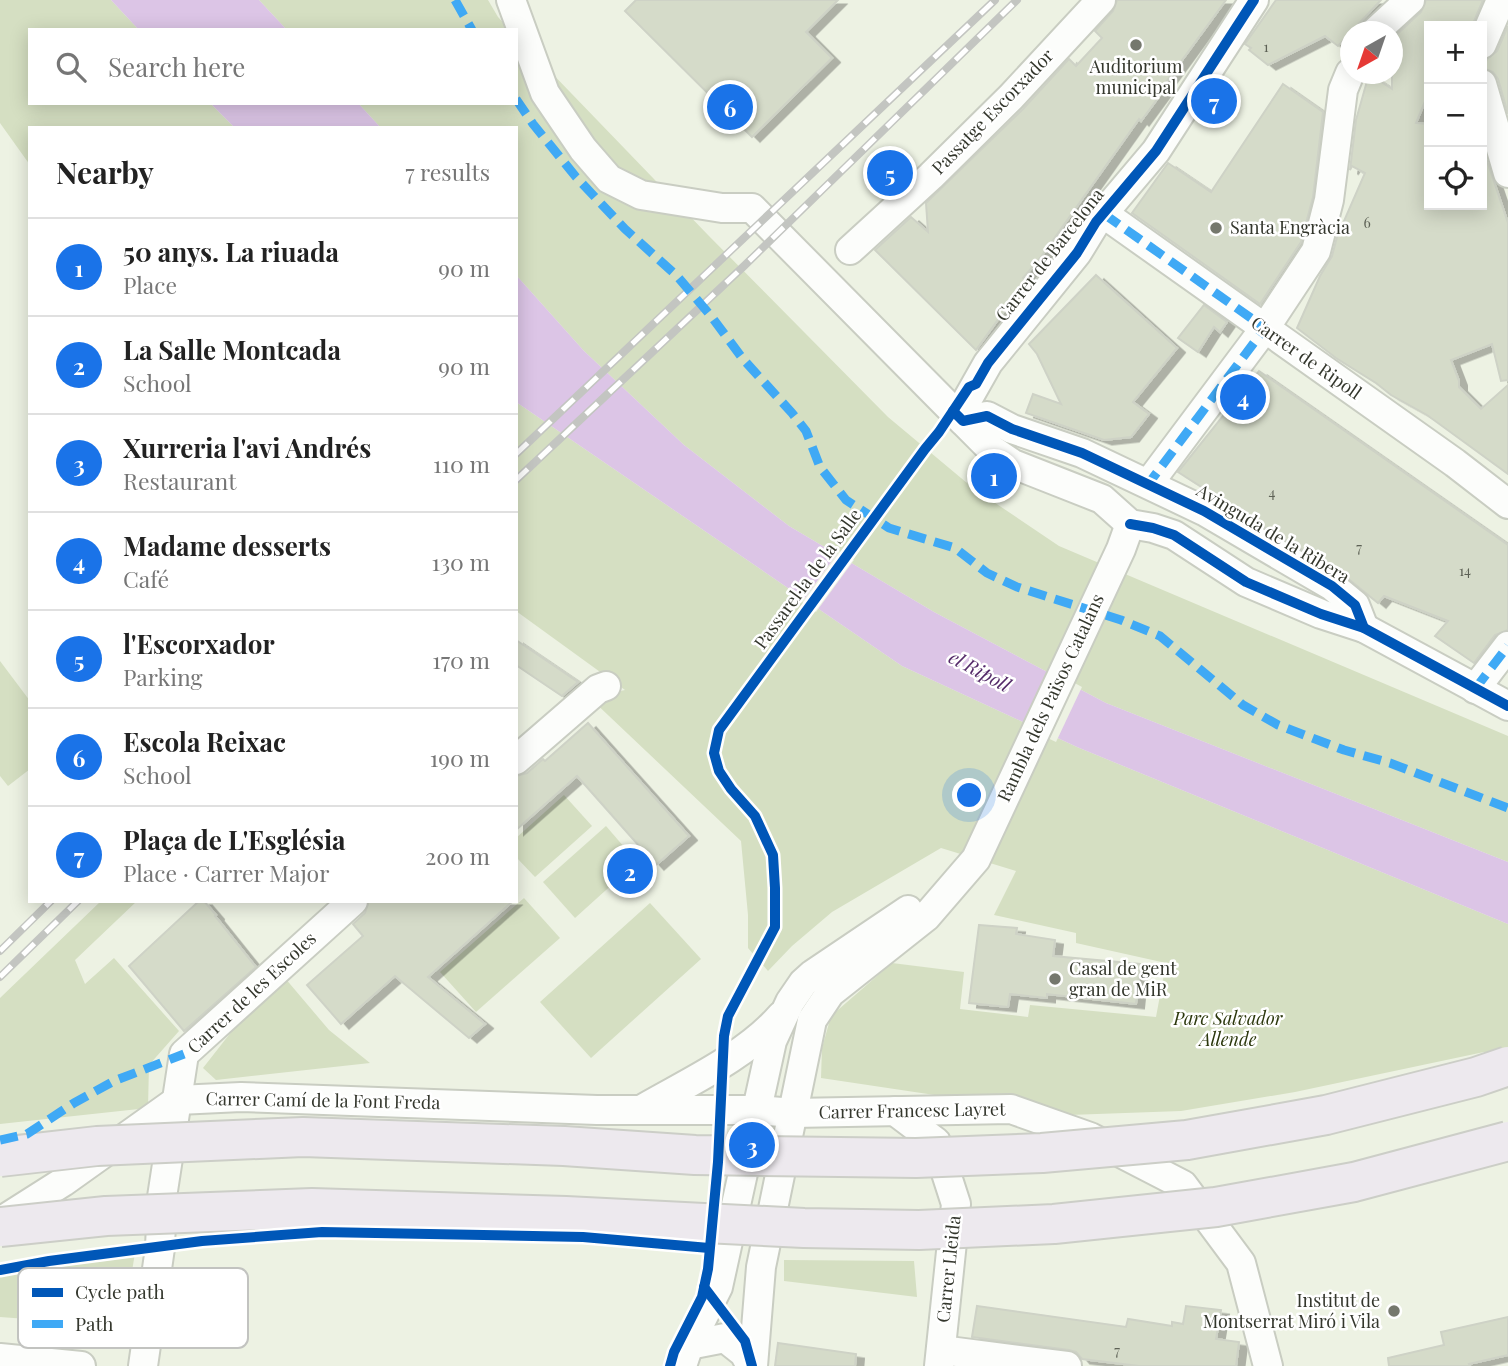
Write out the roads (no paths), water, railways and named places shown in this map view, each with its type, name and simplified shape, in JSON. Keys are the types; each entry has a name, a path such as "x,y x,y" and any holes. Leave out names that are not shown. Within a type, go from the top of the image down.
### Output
{"highway":[{"path":"0,1157 97,1146 303,1137 564,1146 695,1155 916,1158 1042,1153 1187,1140 1326,1115 1476,1077 1508,1066"},
{"path":"0,1224 106,1216 312,1208 816,1228 919,1230 1054,1224 1229,1205 1354,1182 1508,1141"}],"street":[{"path":"511,0 545,93 583,149 609,178 641,195 722,208 751,208 991,449 1013,464 1102,499 1130,524 1153,527 1174,535 1246,582 1321,614 1364,628 1508,706"},
{"name":"Passatge Escorxador","path":"850,250 1002,106 1101,0"},
{"name":"Carrer de Barcelona","path":"961,419 988,363 1156,151 1254,0"},
{"path":"1388,21 1410,0"},
{"path":"1487,32 1501,0"},
{"path":"1149,483 1265,328 1316,251 1329,200 1346,84"},
{"path":"1487,101 1508,173"},
{"name":"Carrer de Ripoll","path":"1104,214 1455,463 1508,504"},
{"name":"Avinguda de la Ribera","path":"961,419 987,416 1012,429 1082,453 1204,511 1332,586 1355,605 1364,628"},
{"name":"Rambla dels Països Catalans","path":"752,1366 761,1268 812,1020 830,993 926,917 972,864 1130,524"},
{"path":"1475,689 1508,646"},
{"path":"518,758 598,689 606,686"},
{"name":"Rambla dels Països Catalans","path":"686,1355 718,1287 767,1074 772,1041 787,1010 803,983 813,974 972,864"},
{"name":"Carrer de les Escoles","path":"157,1268 162,1197 184,1054 351,903"},
{"name":"Carrer Camí de la Font Freda","path":"641,1109 733,1055 771,1028 787,1010"},
{"path":"733,1055 767,1074 795,1102"},
{"name":"Carrer Camí de la Font Freda","path":"178,1100 241,1097 597,1110 757,1110"},
{"path":"0,1224 178,1100"},
{"name":"Carrer Francesc Layret","path":"757,1110 795,1102 895,1111 1011,1109 1090,1137 1182,1185 1241,1263 1268,1366"},
{"name":"Carrer Lleida","path":"895,1111 936,1142 956,1204 940,1358"},
{"name":"Rambla dels Països Catalans","path":"686,1355 725,1338 744,1353 752,1366"},
{"name":"Carrer de les Escoles","path":"143,1366 146,1348"},
{"path":"0,1358 81,1366"},
{"path":"940,1358 1067,1366"}],"water":[{"path":"111,0 259,0 285,28 137,28"},
{"path":"212,105 360,105 379,126 233,126"},
{"name":"el Ripoll","path":"518,277 584,351 684,445 789,526 934,612 1106,703 1508,862 1508,924 1077,747 902,666 518,403"}],"railway":[{"path":"518,452 995,0"},
{"path":"518,478 744,266 1017,0"},
{"path":"0,951 49,903"},
{"path":"0,977 76,903"}],"place":[{"name":"Auditorium municipal","path":"1136,45"},
{"name":"Plaça de L'Església","path":"1214,101"},
{"name":"Escola Reixac","path":"730,107"},
{"name":"l'Escorxador","path":"890,173"},
{"name":"Santa Engràcia","path":"1216,228"},
{"name":"Madame desserts","path":"1243,397"},
{"name":"50 anys. La riuada","path":"994,476"},
{"name":"La Salle Montcada","path":"630,871"},
{"name":"Casal de gent gran de MiR","path":"1055,979"},
{"name":"Xurreria l'avi Andrés","path":"752,1145"},
{"name":"Institut de Montserrat Miró i Vila","path":"1394,1311"}],"park label":[{"name":"Parc Salvador Allende","path":"1228,1029"}]}
